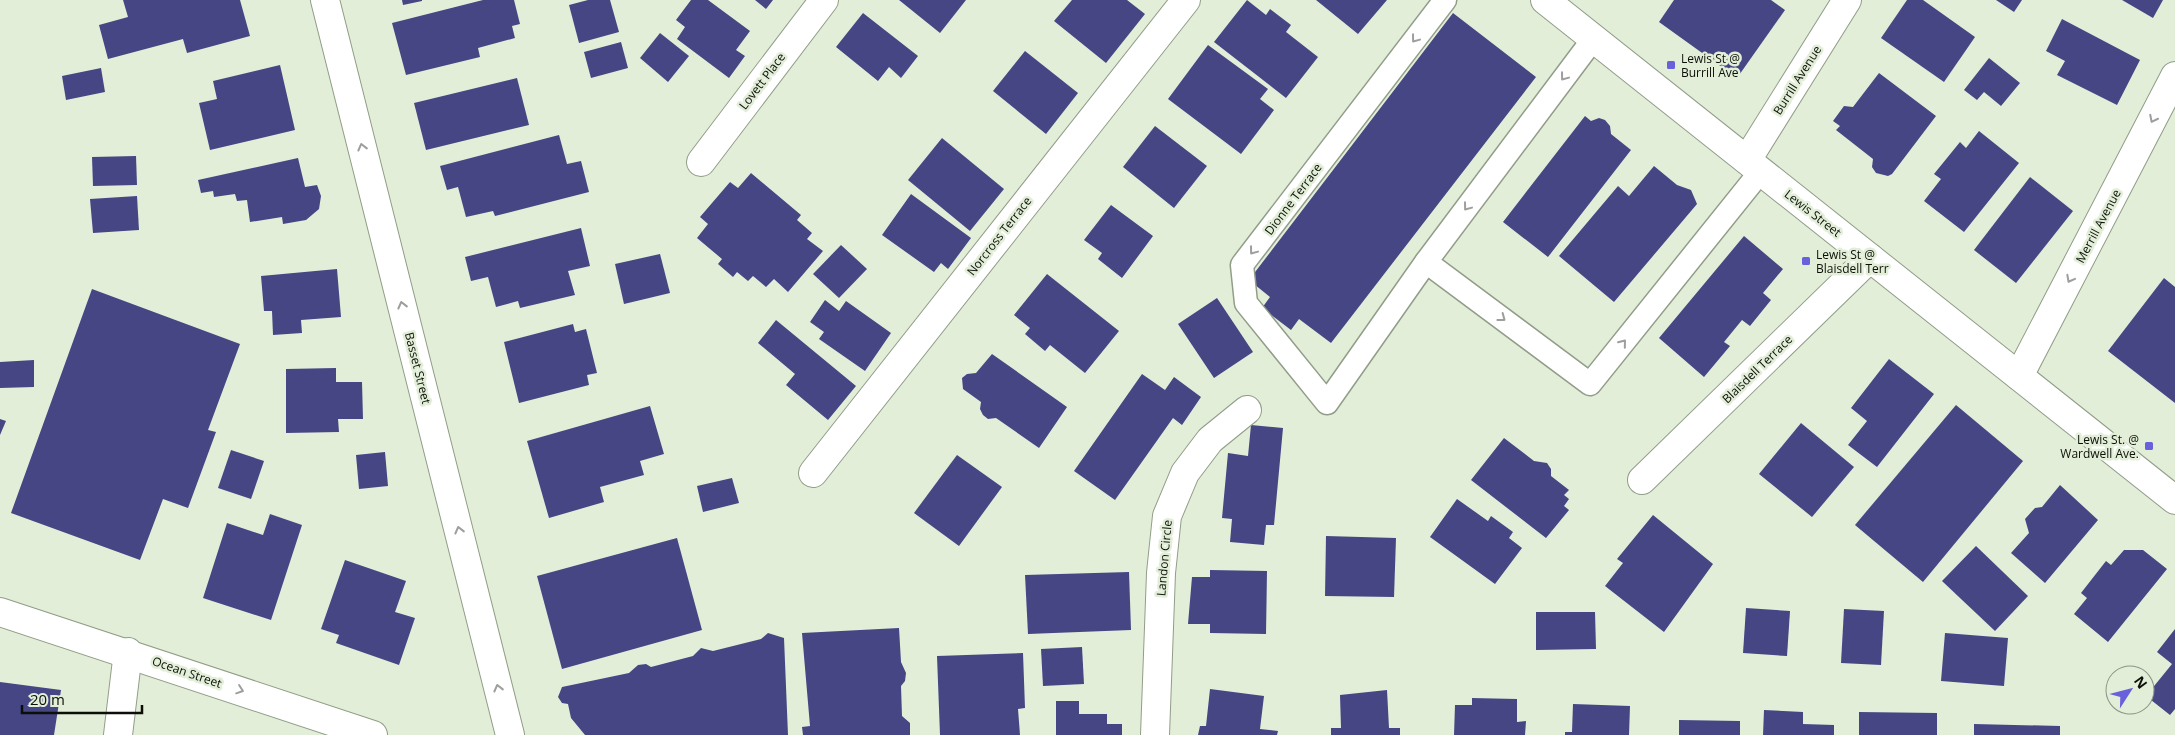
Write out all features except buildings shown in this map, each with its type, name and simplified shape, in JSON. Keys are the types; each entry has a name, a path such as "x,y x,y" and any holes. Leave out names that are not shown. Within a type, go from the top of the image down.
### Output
{"street":[{"name":"Basset Street","path":"325,0 510,735"},
{"name":"Lovett Place","path":"701,162 824,0"},
{"name":"Norcross Terrace","path":"813,473 1186,0"},
{"name":"Lewis Street","path":"1545,0 2175,500"},
{"name":"Burrill Avenue","path":"1754,166 1847,0"},
{"name":"Merrill Avenue","path":"2019,376 2175,76"},
{"name":"Blaisdell Terrace","path":"1642,480 1870,258"},
{"name":"Landon Circle","path":"1155,735 1161,573 1167,516 1185,473 1210,440 1247,410"},
{"name":"Ocean Street","path":"0,612 128,652 373,735"},
{"path":"118,735 128,652"}],"lane":[{"name":"Dionne Terrace","path":"1426,262 1327,403 1246,304 1242,265 1445,0"},
{"path":"1594,38 1426,262 1590,384 1754,166"}],"place":[{"name":"Lewis St @ Burrill Ave","path":"1671,65"},
{"name":"Lewis St @ Blaisdell Terr","path":"1806,261"},
{"name":"Lewis St. @ Wardwell Ave.","path":"2149,446"}]}
